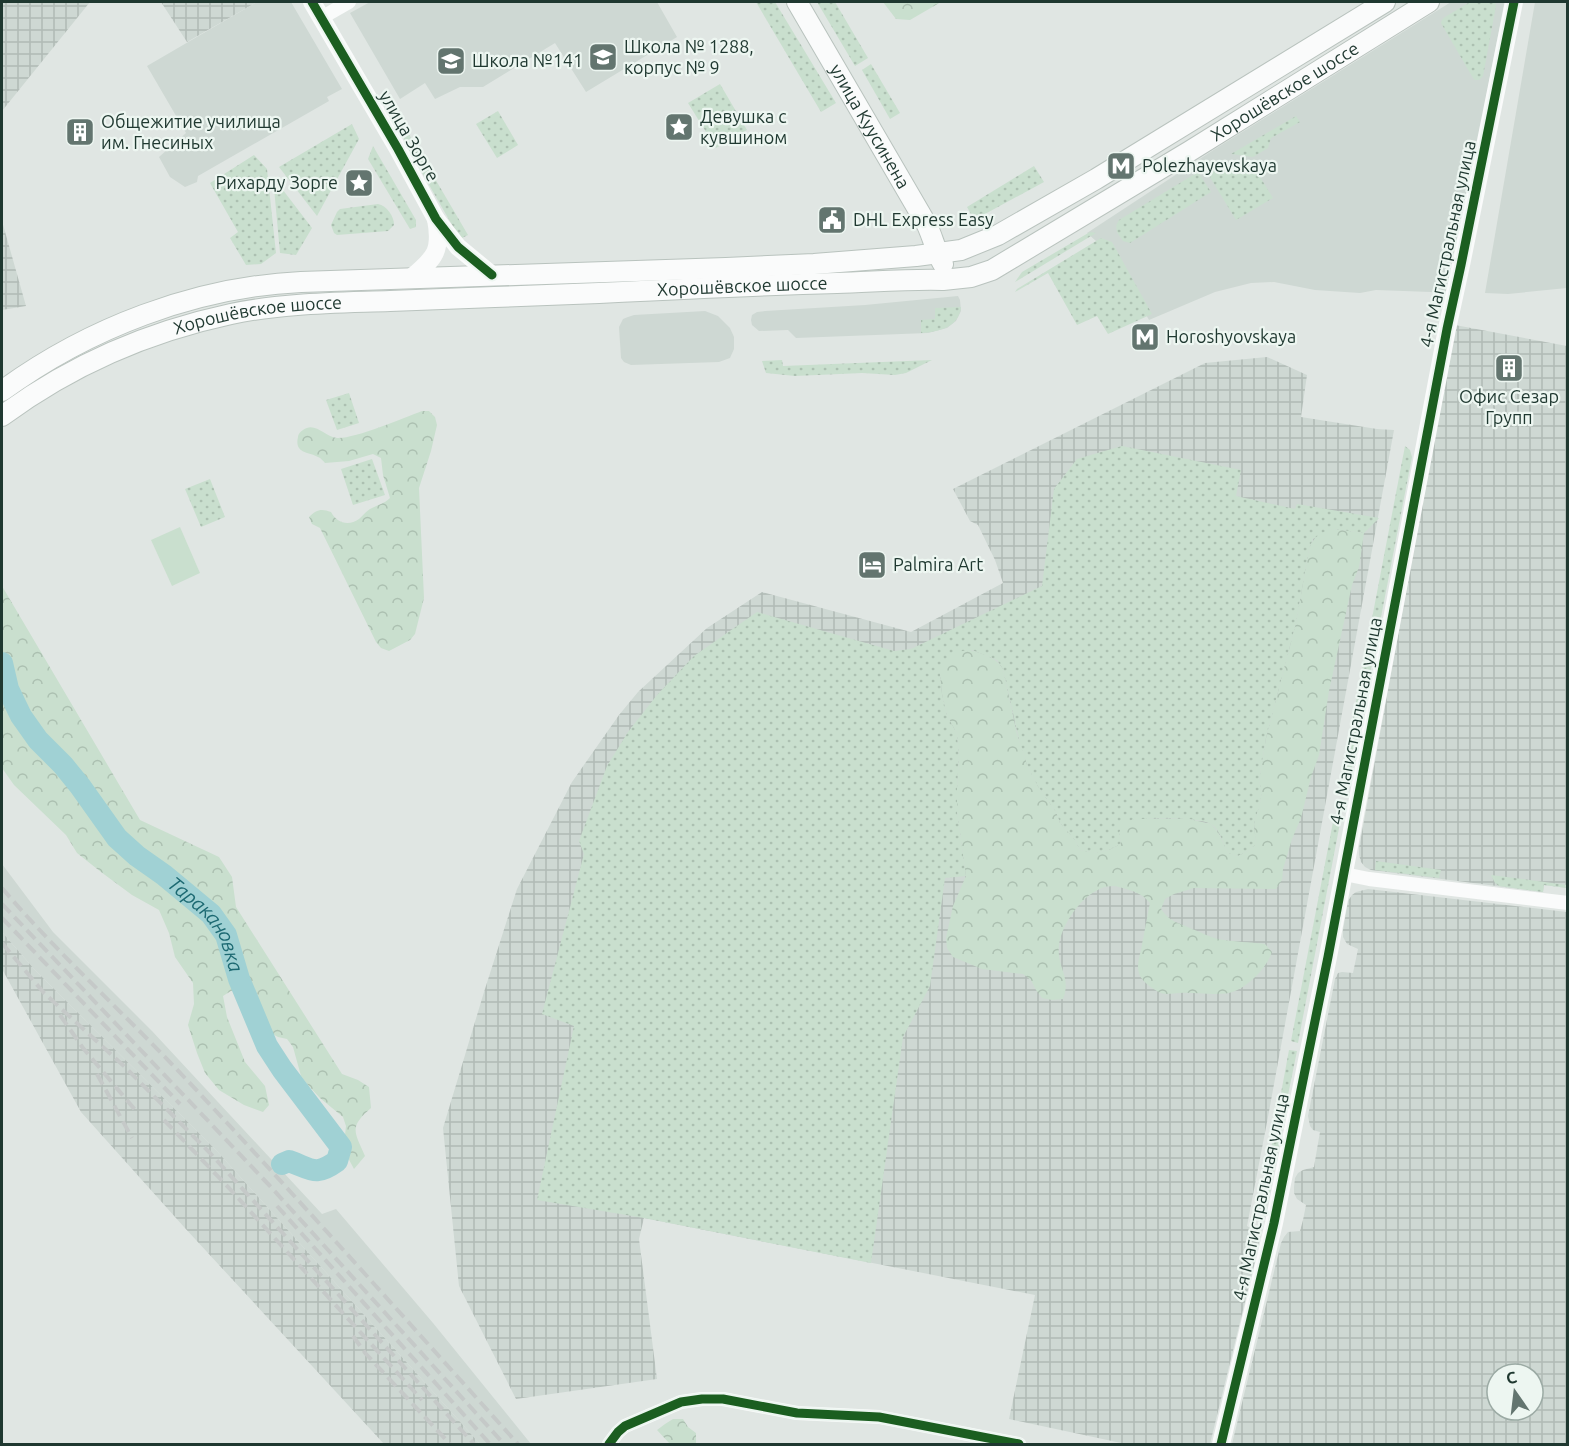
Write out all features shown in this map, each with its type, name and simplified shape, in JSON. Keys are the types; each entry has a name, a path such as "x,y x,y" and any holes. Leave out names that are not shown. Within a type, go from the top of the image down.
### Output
{"main road":[{"name":"улица Куусинена","path":"797,2 927,225 938,253 952,275 967,278"},
{"name":"Хорошёвское шоссе","path":"2,391 21,376 57,355 133,319 229,290 273,283 814,264 961,250 988,240 1127,161 1385,2"},
{"name":"Хорошёвское шоссе","path":"2,416 31,394 118,349 157,334 209,319 259,309 340,303 967,278 992,270 1182,156 1429,2"},
{"path":"904,281 929,275 937,264 938,253"}],"street":[{"name":"улица Зорге","path":"312,2 436,219 458,247 492,275"},
{"path":"321,18 349,2"},
{"name":"4-я Магистральная улица","path":"1221,1444 1274,1224 1344,874 1447,329 1514,2"},
{"name":"улица Зорге","path":"411,278 432,258 438,248 436,219"},
{"path":"1344,874 1568,903"},
{"path":"609,1444 625,1426 681,1402 702,1399 723,1399 797,1413 879,1417 1019,1444"}],"shaded area":[{"path":"2,2 90,2 2,111"},
{"path":"161,2 257,2 187,42"},
{"path":"257,2 291,2 342,89 327,97 329,101 198,176 197,182 185,187 170,177 159,157 186,133 147,66"},
{"name":"Школа №141","path":"370,2 657,2 677,37 586,92 555,43 483,87 460,87 435,99 425,83 400,99 350,13"},
{"path":"1451,2 1503,2 1504,4 1445,295 1431,292 1376,290 1360,293 1315,290 1274,282 1251,283 1215,292 1149,320 1113,256 1087,233 1215,149"},
{"path":"1535,2 1567,2 1567,288 1508,294 1485,293"},
{"path":"2,221 26,306 2,310"},
{"path":"958,296 961,311 956,321 947,328 928,333 796,338 788,330 759,331 752,325 751,320 752,315 765,311"},
{"path":"705,311 718,316 730,328 734,337 734,349 730,358 719,362 631,365 621,358 619,327 623,319 634,315"},
{"path":"1455,325 1567,346 1567,888 1544,885 1543,892 1371,870 1361,862 1359,855"},
{"path":"1267,357 1307,375 1301,417 1394,430 1247,1226 1256,1232 1259,1245 1210,1444 1126,1444 1009,1419 1035,1295 644,1218 639,1239 657,1379 516,1399 459,1286 443,1128 517,889 572,782 619,715 638,692 707,628 762,592 911,632 1003,583 978,525 970,521 953,489 1205,363"},
{"path":"2,864 53,932 152,1031 322,1214 336,1209 433,1323 531,1444 480,1444 216,1150 35,970 2,932"},
{"path":"1368,889 1567,912 1567,1444 1232,1444 1281,1243 1288,1232 1300,1231 1303,1220 1306,1205 1297,1199 1294,1193 1295,1178 1303,1170 1314,1167 1320,1132 1313,1130 1310,1126 1308,1116 1335,979 1338,973 1353,973 1358,949 1347,944 1343,937 1348,901 1352,895"},
{"path":"2,932 35,970 216,1150 480,1444 384,1444 81,1112 2,969"}],"green space":[{"path":"756,2 775,2 836,103 821,112"},
{"path":"817,2 835,2 868,58 855,66"},
{"path":"883,2 941,2 910,20 896,19"},
{"path":"1470,2 1495,2 1496,6 1483,76 1479,80 1473,78 1441,23 1445,17"},
{"path":"871,64 900,113 890,119 862,70"},
{"path":"720,84 747,130 716,148 688,103"},
{"path":"498,111 518,145 497,158 476,124"},
{"path":"1296,116 1300,122 1271,138 1268,148 1253,157 1231,154"},
{"path":"352,124 359,139 317,216 279,167"},
{"path":"407,131 468,235 460,239 404,141"},
{"path":"373,146 416,220 416,227 410,229 368,159"},
{"path":"254,155 267,169 276,253 261,264 246,265 230,238 238,232 210,183"},
{"path":"1222,165 1254,171 1273,198 1236,220 1205,169"},
{"path":"1034,166 1044,182 985,214 972,216 967,207"},
{"path":"1198,172 1211,192 1130,243 1123,241 1116,228 1119,220"},
{"path":"273,177 312,228 296,255 280,253"},
{"path":"378,204 387,209 393,218 394,225 388,231 337,235 334,233 331,225 340,209"},
{"path":"1090,232 1096,233 1015,282 1022,272"},
{"path":"1101,238 1112,242 1152,314 1108,334 1097,316 1077,325 1048,273 1015,292 1017,289"},
{"path":"961,307 952,324 941,330 921,333 921,320 935,319 935,308"},
{"path":"782,360 783,366 932,360 906,373 895,375 862,373 795,376 766,373 762,361"},
{"path":"349,393 359,423 337,430 326,400"},
{"path":"422,411 429,411 435,417 437,425 419,488 424,598 415,634 410,640 389,651 381,648 376,642 320,528 312,524 309,517 316,511 324,510 331,512 339,521 351,523 370,509 388,500 390,498 381,458 373,454 349,461 325,463 319,457 303,452 297,443 299,433 307,428 316,428 337,438 345,437 379,428"},
{"path":"1122,446 1241,470 1236,496 1295,509 1297,504 1379,518 1364,533 1333,529 1313,539 1309,549 1296,623 1266,738 1259,781 1262,792 1254,824 1256,844 1238,856 1228,853 1217,829 1204,821 1134,819 1119,833 1121,843 1111,849 1102,852 1080,850 1075,840 1060,823 1056,812 1037,785 1027,765 1003,669 997,660 972,650 940,674 947,715 957,734 959,756 957,811 966,876 945,878 930,986 903,1037 871,1263 644,1218 537,1200 574,1026 542,1014 584,854 579,841 607,766 628,732 657,695 694,656 757,612 894,651 911,649 1042,586 1054,489 1077,459"},
{"path":"1405,446 1410,450 1412,457 1351,772 1343,770"},
{"path":"372,459 385,495 353,505 341,469"},
{"path":"210,479 225,517 201,527 185,489"},
{"path":"180,527 200,573 172,586 151,540"},
{"path":"1333,529 1364,533 1359,567 1352,585 1329,691 1319,755 1301,818 1283,869 1282,880 1276,889 1194,888 1165,899 1161,909 1175,922 1215,938 1265,944 1272,952 1257,975 1241,988 1230,993 1165,994 1156,990 1146,983 1138,968 1150,903 1137,893 1115,886 1103,888 1085,899 1065,926 1059,945 1066,984 1063,999 1042,998 1031,980 1023,974 982,969 953,957 947,948 946,938 953,906 966,876 957,811 959,756 957,734 947,715 942,694 940,674 942,663 953,655 967,651 988,656 1001,666 1027,765 1037,785 1056,812 1060,823 1075,840 1080,850 1102,852 1111,849 1121,843 1119,833 1123,823 1134,819 1189,819 1211,824 1218,832 1228,853 1238,856 1256,844 1254,824 1262,792 1259,781 1266,738 1296,623 1309,549 1318,536"},
{"path":"2,586 140,820 219,857 232,877 236,907 342,1074 369,1087 371,1108 359,1120 356,1130 365,1156 354,1169 346,1154 346,1126 343,1117 320,1098 301,1076 293,1047 287,1039 269,1032 257,994 250,987 231,991 223,996 227,1017 245,1062 265,1086 269,1105 263,1112 244,1105 219,1090 205,1073 188,1025 194,1004 193,983 175,957 169,933 159,910 132,895 77,853 66,835 14,785 2,768"},
{"path":"1333,822 1340,823 1298,1043 1291,1041"},
{"path":"1376,861 1441,870 1439,878 1375,870"},
{"path":"1491,875 1567,885 1567,888 1544,885 1543,892 1499,886"},
{"path":"1289,1050 1297,1051 1286,1105 1279,1104"},
{"path":"1276,1122 1283,1123 1269,1198 1261,1210 1260,1207"},
{"path":"673,1419 683,1419 696,1433 696,1444 670,1444 657,1430"}],"waterway":[{"name":"Таракановка","path":"2,663 8,689 21,716 38,740 80,786 117,838 211,914 226,935 239,979 267,1046 341,1147 337,1161 323,1169 308,1169 289,1161 282,1164"}],"railway":[{"path":"2,888 46,937 227,1123 518,1444"},
{"path":"2,904 270,1186 504,1444"},
{"path":"2,918 180,1104"},
{"path":"2,943 44,993 126,1068 210,1153 474,1444"},
{"path":"60,1015 83,1048 136,1111"},
{"path":"97,1074 132,1138"},
{"path":"164,1120 422,1400"},
{"path":"277,1206 490,1444"},
{"path":"353,1336 366,1354 450,1444"}],"cycle path":[{"path":"312,2 436,219 458,247 492,275"},
{"path":"1221,1444 1274,1223 1328,957 1447,329 1514,2"},
{"path":"609,1444 625,1426 681,1402 702,1399 723,1399 797,1413 879,1417 1019,1444"}],"place":[{"name":"Школа № 1288, корпус № 9","path":"603,57"},
{"name":"Школа №141","path":"451,61"},
{"name":"Девушка с кувшином","path":"679,127"},
{"name":"Общежитие училища им. Гнесиных","path":"80,132"},
{"name":"Polezhayevskaya","path":"1121,166"},
{"name":"Рихарду Зорге","path":"359,183"},
{"name":"DHL Express Easy","path":"832,220"},
{"name":"Horoshyovskaya","path":"1145,337"},
{"name":"Офис Сезар Групп","path":"1509,368"},
{"name":"Palmira Art","path":"872,565"}]}
